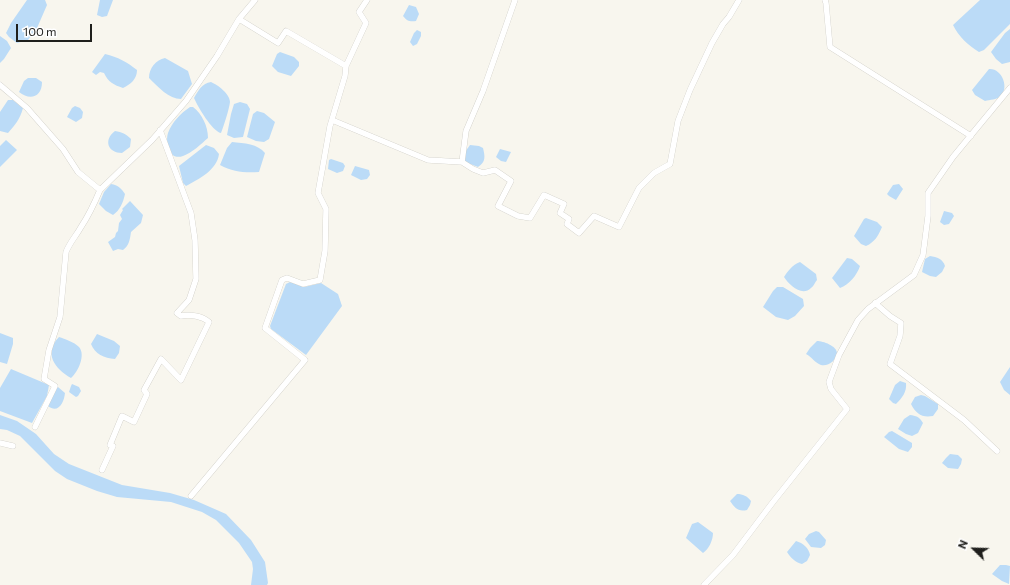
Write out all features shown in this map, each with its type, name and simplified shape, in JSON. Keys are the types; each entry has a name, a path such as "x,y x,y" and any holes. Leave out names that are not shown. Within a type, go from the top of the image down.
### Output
{"street":[{"path":"35,427 55,386 44,380 49,350 60,317 66,252 70,242 94,205 100,190 152,140 186,102 217,56 239,19 255,0"},
{"path":"191,496 305,360 265,328 282,280 287,278 303,284 320,280 325,251 326,209 318,193 332,120 345,76 346,66 366,23 359,12 367,0"},
{"path":"462,162 466,131 515,0"},
{"path":"332,120 428,160 462,162 473,169 483,172 495,170 511,181 498,206 518,216 530,218 544,195 564,204 560,213 569,219 567,224 579,233 594,216 619,227 639,188 654,173 670,164 678,121 690,90 712,43 739,0"},
{"path":"825,0 830,46 971,136"},
{"path":"239,19 278,43 286,31 346,66"},
{"path":"0,85 27,108 63,149 78,172 100,190"},
{"path":"704,585 733,555 772,502 847,409 831,390 829,382 839,354 858,320 868,308 914,275 924,249 928,216 928,193 953,157 1010,88"},
{"path":"102,470 113,446 110,445 122,416 134,422 147,394 144,390 161,359 181,380 209,322 205,318 185,315 180,316 177,313 189,300 196,279 195,240 191,213 160,130"},
{"path":"875,303 901,323 900,336 890,364 964,420 996,451"},
{"path":"0,443 12,446"}],"water":[{"path":"27,0 45,0 47,5 37,28 28,40 17,43 6,33"},
{"path":"100,0 113,0 107,16 102,17 97,15"},
{"path":"980,0 1010,0 1010,24 984,50 979,52 964,40 953,25"},
{"path":"409,5 416,7 419,14 416,21 409,21 403,16"},
{"path":"1010,29 1010,62 1002,64 991,52 1005,33"},
{"path":"417,30 421,32 421,36 417,44 413,46 410,42"},
{"path":"0,36 7,41 11,48 0,63"},
{"path":"280,52 294,57 299,62 299,66 291,76 278,72 272,66 277,54"},
{"path":"105,54 122,60 137,70 135,79 123,88 112,83 107,79 104,73 100,72 96,75 92,72"},
{"path":"165,58 188,71 192,84 181,99 168,95 149,78 150,71 154,65"},
{"path":"989,69 998,72 1001,75 1004,89 1000,97 985,101 975,95 972,90"},
{"path":"28,78 36,78 42,82 40,91 35,96 31,97 23,95 19,92 24,81"},
{"path":"211,82 223,90 228,96 230,102 221,133 214,128 202,113 194,98 203,86"},
{"path":"8,100 13,100 23,108 17,122 8,133 0,131 0,112"},
{"path":"240,102 247,104 250,109 243,137 234,138 227,135 234,104"},
{"path":"75,106 80,108 83,112 82,118 76,122 67,117 72,108"},
{"path":"190,107 193,107 202,117 206,125 208,138 186,155 178,157 174,156 169,150 167,142 168,133 177,118"},
{"path":"257,111 264,113 275,122 269,139 264,142 256,141 247,137 253,114"},
{"path":"115,131 124,134 131,139 130,147 122,153 113,151 108,142 109,138"},
{"path":"6,140 17,150 0,167 0,146"},
{"path":"232,142 255,146 265,153 259,172 239,172 220,165 227,148"},
{"path":"206,145 214,148 219,154 218,160 207,173 186,186 183,183 179,166"},
{"path":"470,145 483,148 484,159 478,167 465,162 465,152"},
{"path":"500,149 511,152 506,162 501,161 496,157"},
{"path":"331,159 343,163 345,166 343,171 337,173 328,169 329,160"},
{"path":"355,166 369,170 370,175 367,179 361,180 351,175"},
{"path":"111,184 116,185 123,190 125,194 121,206 113,215 99,204 104,192"},
{"path":"899,184 903,189 896,200 887,194 893,185"},
{"path":"130,201 143,215 141,223 131,232 129,242 123,250 118,249 113,251 108,242 115,237 118,231 119,223 122,219 120,215 123,210 122,209"},
{"path":"944,211 952,213 954,216 949,224 944,225 940,222"},
{"path":"866,218 877,222 882,227 872,243 866,246 861,244 854,236"},
{"path":"930,256 939,259 945,266 942,272 936,277 922,272 925,259"},
{"path":"847,258 852,259 860,266 852,279 840,288 832,278"},
{"path":"800,262 816,274 817,280 812,287 804,291 796,289 784,277 792,266"},
{"path":"290,282 304,287 321,283 338,294 342,306 306,355 271,329 270,326 286,284"},
{"path":"777,287 783,287 803,299 804,306 795,316 788,320 776,317 763,307"},
{"path":"0,333 13,338 13,344 7,364 0,362"},
{"path":"97,334 114,341 120,346 119,353 115,359 100,355 95,350 91,344"},
{"path":"59,337 75,344 81,350 82,354 80,363 76,372 71,378 60,370 53,360 52,349 54,343"},
{"path":"817,341 829,344 835,348 837,356 829,364 821,365 806,354"},
{"path":"1010,367 1010,395 1004,390 1000,382"},
{"path":"11,369 49,385 47,396 32,423 0,411 0,388"},
{"path":"900,381 906,383 906,389 896,404 889,399 895,385"},
{"path":"72,384 79,387 81,391 76,397 69,392"},
{"path":"58,387 65,393 62,404 55,409 48,406 55,389"},
{"path":"921,395 938,404 938,409 933,416 923,416 917,413 911,404 915,397"},
{"path":"0,415 17,421 36,434 54,454 69,464 122,485 170,493 194,500 226,514 251,540 265,562 267,585 251,585 253,569 252,562 239,543 216,520 202,512 171,502 117,497 67,479 55,471 20,436 7,430 0,429"},
{"path":"910,415 917,417 923,423 918,433 912,436 898,429 904,419"},
{"path":"892,431 912,443 912,447 908,452 899,449 884,437"},
{"path":"950,454 958,455 962,459 958,469 948,468 942,463"},
{"path":"737,494 745,496 751,501 747,510 737,509 730,501"},
{"path":"698,522 713,533 710,544 703,553 686,538 692,524"},
{"path":"816,531 819,532 826,540 825,545 821,548 811,547 805,539 809,534"},
{"path":"796,541 805,546 810,555 807,561 802,564 793,560 787,552"},
{"path":"1000,565 1010,566 1009,584 992,574"}]}
